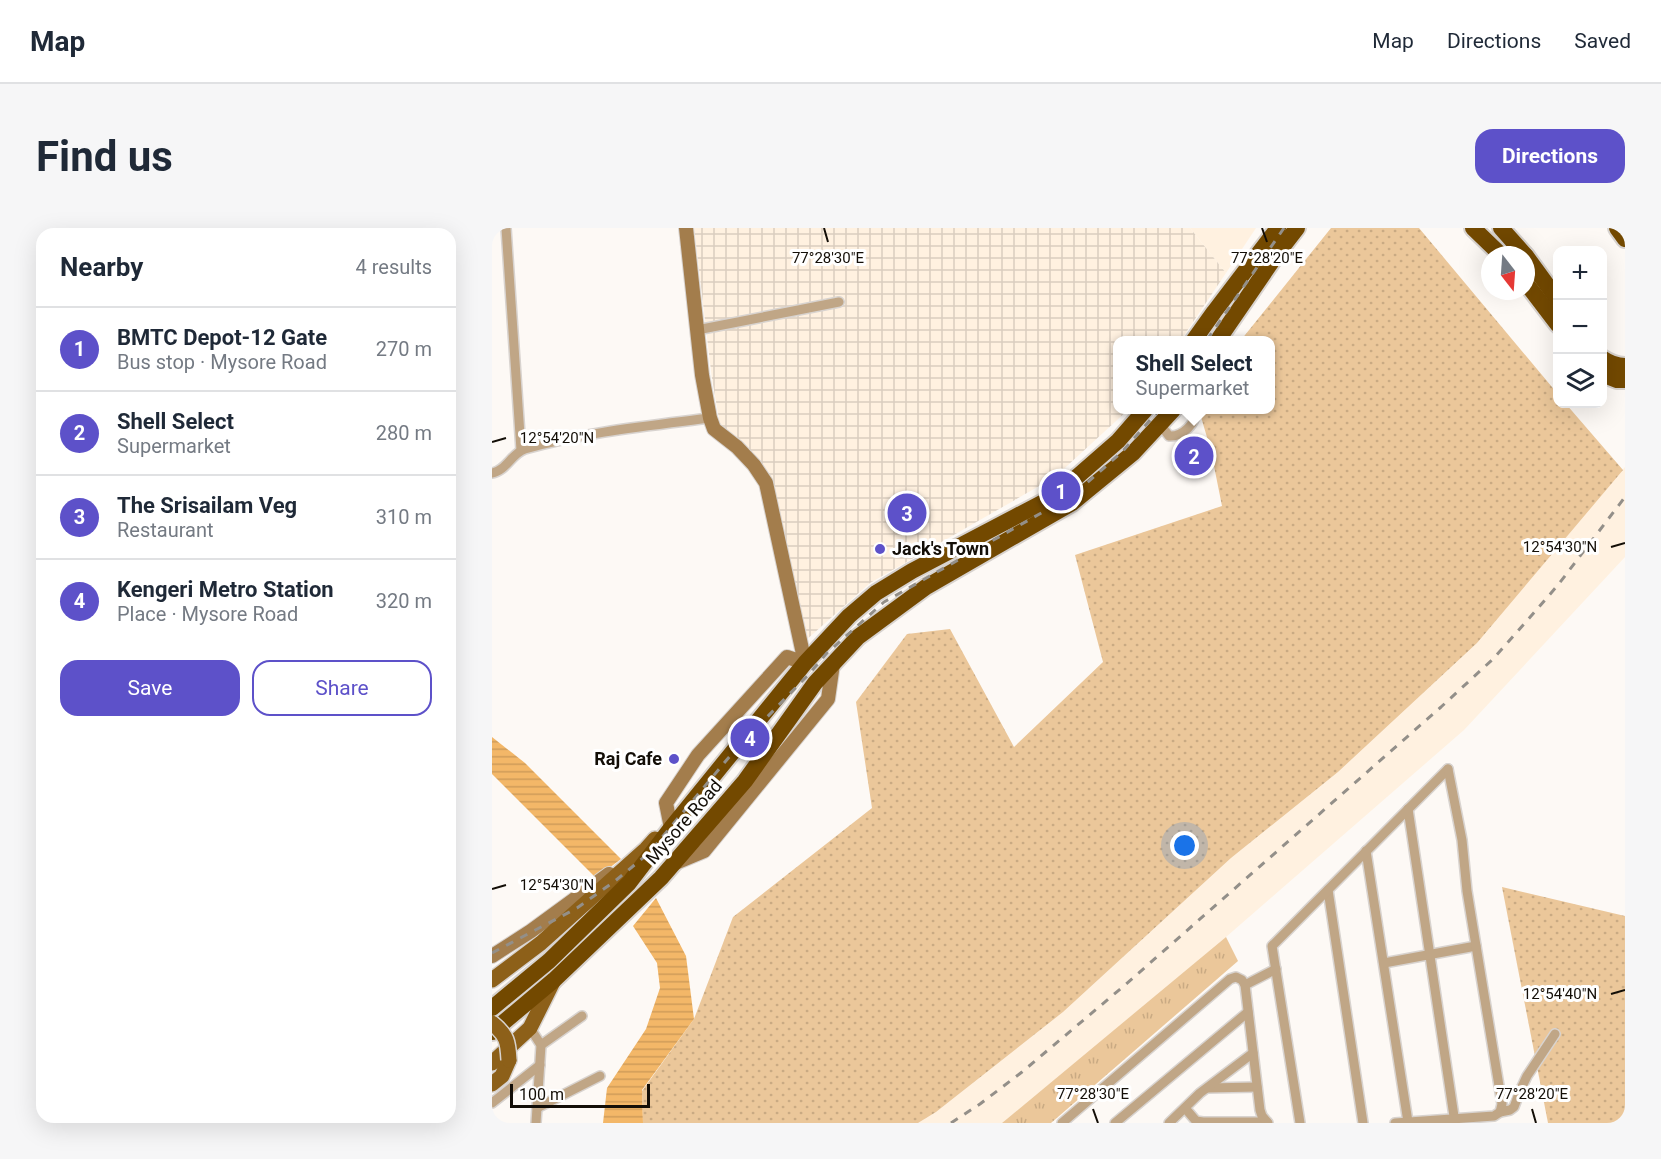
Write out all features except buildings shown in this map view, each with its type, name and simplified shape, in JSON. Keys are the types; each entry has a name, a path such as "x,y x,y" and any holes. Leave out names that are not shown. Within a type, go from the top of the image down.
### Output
{"highway":[{"path":"1197,336 1278,228"},
{"path":"1221,336 1277,254 1298,228"},
{"path":"1473,228 1492,246"},
{"path":"1501,228 1518,246"},
{"path":"1617,228 1625,239"},
{"path":"1535,268 1553,294"},
{"path":"1535,295 1553,320"},
{"path":"1607,360 1625,366"},
{"path":"1607,376 1625,380"},
{"name":"Mysore Road","path":"492,1008 549,961 615,898 623,875 671,828 806,663 849,616 876,593 912,571 1056,496 1118,441 1142,414"},
{"name":"Mysore Road","path":"492,1032 554,980 673,864 745,782 815,683 858,637 926,588 1072,503 1133,453 1169,414"}],"main road":[{"path":"492,980 623,875"},
{"path":"495,1061 530,1028 554,980"},
{"path":"492,1023 503,1033 508,1044 509,1060 502,1076 492,1084"}],"street":[{"path":"506,228 521,450"},
{"path":"686,228 702,375 710,418 714,429 737,447 754,465 766,483 806,663"},
{"path":"697,330 839,302"},
{"path":"1169,414 1169,436 1180,434 1195,420 1196,414"},
{"path":"492,473 499,472 521,450 572,437 624,428 710,418"},
{"path":"671,828 666,803 698,755 787,657 806,663"},
{"path":"1300,1123 1272,946 1448,769 1462,840 1467,891 1502,1104 1500,1112"},
{"path":"1408,809 1455,1121"},
{"path":"1366,851 1408,1122"},
{"path":"492,953 531,932 609,874 623,875"},
{"path":"1328,890 1363,1123"},
{"path":"1384,963 1476,946"},
{"path":"1245,985 1276,969"},
{"path":"1062,1123 1230,978 1236,977 1245,985 1260,1110 1268,1123"},
{"path":"1115,1123 1248,1012"},
{"path":"541,1045 582,1016"},
{"path":"530,1028 541,1045 536,1123"},
{"path":"1395,1123 1455,1121 1494,1116 1510,1110 1514,1107 1527,1076 1554,1034"},
{"path":"1169,1123 1208,1088 1253,1053"},
{"path":"492,1103 540,1065"},
{"path":"537,1108 600,1076"},
{"path":"1208,1088 1257,1087"},
{"path":"1185,1108 1197,1121 1268,1123"}],"shaded area":[{"path":"694,228 1190,228 1226,273 1184,336 1113,336 1113,414 1124,414 1055,477 870,583 804,642 773,483 741,442 721,430 712,379"},
{"path":"1190,228 1256,228 1226,273"},
{"path":"1625,467 1625,557 1464,730 1226,937 1002,1123 918,1123 936,1112 1063,1012 1231,858 1338,772 1477,643"},
{"path":"492,737 525,763 621,859 596,878 492,774"},
{"path":"656,898 686,956 694,1019 642,1090 643,1123 603,1123 607,1088 646,1029 660,988 657,963 633,926"}],"green space":[{"path":"1331,228 1419,228 1553,388 1553,408 1569,408 1623,470 1477,643 1338,772 1231,858 1063,1012 936,1112 918,1123 643,1123 642,1091 694,1019 733,917 872,808 856,702 907,634 950,629 1014,747 1103,662 1075,555 1222,506 1211,451 1200,414 1275,414 1275,336 1244,336"},
{"path":"1502,887 1625,916 1625,1123 1548,1123"},
{"path":"1226,937 1238,961 1051,1123 1002,1123"}],"railway":[{"path":"1210,336 1284,228"},
{"path":"492,953 577,908 649,853 735,750 827,653 884,602 1073,495 1122,452 1155,414"},
{"path":"951,1123 1022,1072 1125,985 1493,659 1558,585 1625,497"}],"place":[{"name":"Shell Select","path":"1194,456"},
{"name":"BMTC Depot-12 Gate","path":"1061,491"},
{"name":"The Srisailam Veg","path":"907,513"},
{"name":"Jack's Town","path":"880,549"},
{"name":"Kengeri Metro Station","path":"750,738"},
{"name":"Raj Cafe","path":"674,759"}]}
